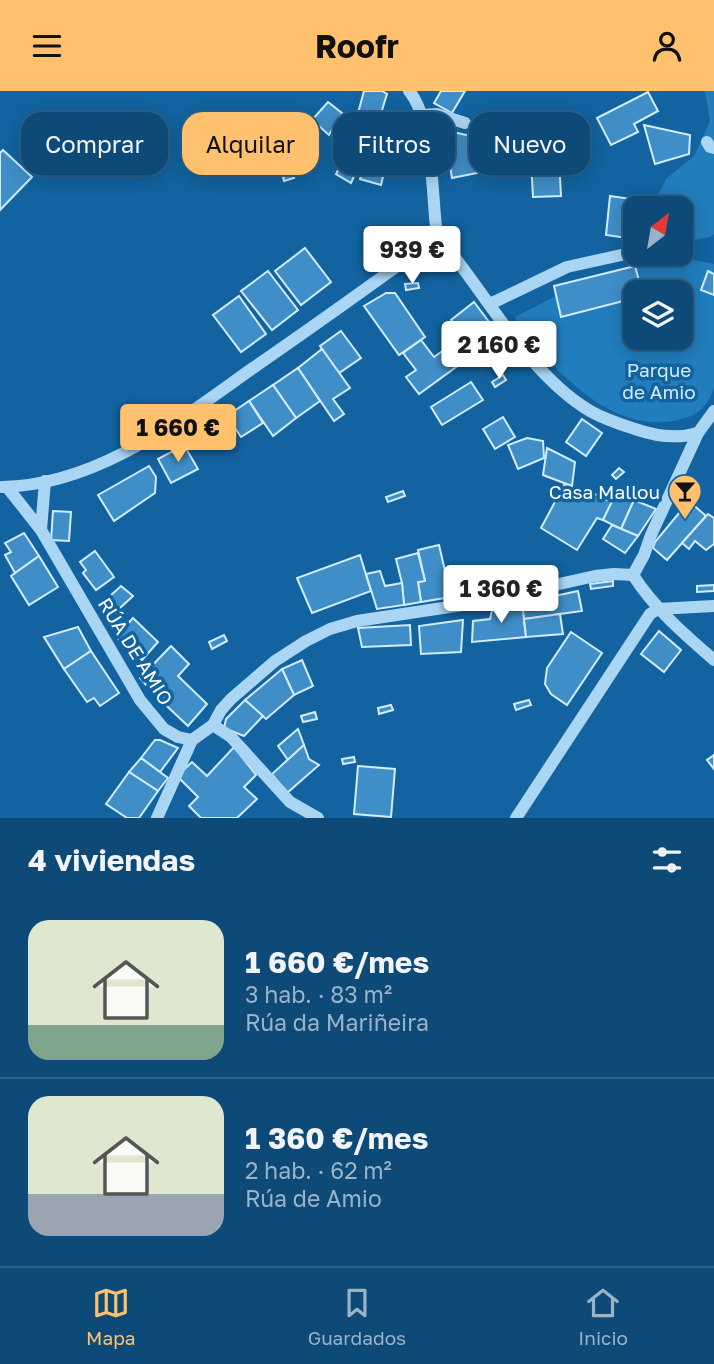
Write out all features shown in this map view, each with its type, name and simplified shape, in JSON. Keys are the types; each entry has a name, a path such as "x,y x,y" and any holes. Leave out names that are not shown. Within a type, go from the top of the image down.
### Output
{"street":[{"path":"414,93 421,112"},
{"path":"455,120 466,123"},
{"path":"431,175 436,227 441,240 530,357 549,377 589,410 612,422 643,432 682,437 698,433"},
{"path":"4,487 63,478 103,463 158,434 414,254 441,240"},
{"path":"490,304 567,267 623,254"},
{"path":"633,575 698,433 714,411"},
{"path":"41,530 45,481"},
{"name":"RÚA DE AMIO","path":"4,487 41,530 140,700 164,729 178,737 192,740"},
{"path":"633,575 645,595 658,609 714,660"},
{"path":"157,818 192,740 213,725 231,699 275,661 306,641 330,629 356,621 469,604 595,576 633,575"},
{"path":"516,818 650,614 658,609 714,606"},
{"path":"213,725 231,737 290,802 318,818"}],"green space":[{"path":"705,91 714,91 714,234 693,241 693,196 658,196 666,179 694,156 710,121"},
{"name":"Parque de Amio","path":"693,260 714,264 714,387 702,408 682,419 656,422 632,419 609,409 568,379 516,323 515,317 556,296 562,317 623,301 623,350 693,350 693,280 639,280 635,266 693,266"}],"building":[{"path":"364,91 382,91 387,94 381,112 358,112"},
{"path":"441,91 465,91 453,112 434,103"},
{"path":"648,92 658,111 634,124 638,132 611,145 597,118"},
{"path":"328,102 341,112 333,112 333,128 329,135 319,126 319,112"},
{"path":"644,125 690,135 689,154 655,164"},
{"path":"455,132 469,136 469,175 452,178 452,175 455,175"},
{"path":"3,150 21,167 21,175 32,177 0,210 0,153"},
{"path":"292,175 294,178 284,181 283,177"},
{"path":"338,175 355,175 351,183"},
{"path":"361,175 383,175 381,185 360,179"},
{"path":"532,175 560,175 561,196 533,197"},
{"path":"610,196 623,198 623,237 606,235"},
{"path":"305,248 331,282 301,305 275,271"},
{"path":"635,266 639,280 623,280 623,301 561,317 554,286"},
{"path":"268,271 298,310 272,330 241,291"},
{"path":"708,271 714,274 714,295 701,290"},
{"path":"418,283 419,288 406,290 405,284"},
{"path":"386,293 395,293 425,337 399,355 364,306"},
{"path":"239,296 266,334 241,352 213,315"},
{"path":"474,302 502,339 479,357 451,320"},
{"path":"341,331 361,358 339,373 320,346"},
{"path":"421,340 434,357 451,345 463,362 419,394 406,377 416,370 403,353"},
{"path":"322,349 350,388 333,399 344,414 334,421 298,368"},
{"path":"298,368 320,401 296,418 273,385"},
{"path":"503,375 506,380 495,387 492,382"},
{"path":"471,382 483,400 442,425 431,407"},
{"path":"273,385 296,418 273,436 249,401"},
{"path":"249,401 263,423 241,437 227,416"},
{"path":"503,417 515,437 495,449 483,429"},
{"path":"582,419 602,433 586,456 566,442"},
{"path":"527,438 543,441 544,458 518,469 508,445"},
{"path":"184,445 198,469 171,483 158,459"},
{"path":"547,448 575,462 572,486 543,475"},
{"path":"149,466 156,477 155,493 114,521 98,495"},
{"path":"619,468 624,472 616,479 612,475"},
{"path":"564,485 583,492 584,489 612,502 603,520 597,518 577,550 541,528"},
{"path":"403,491 405,496 388,502 386,497"},
{"path":"616,493 634,500 621,529 603,520"},
{"path":"634,500 656,509 638,536 621,529"},
{"path":"689,501 706,516 667,560 653,548 655,542"},
{"path":"53,511 71,512 69,541 51,540"},
{"path":"708,514 714,518 714,544 706,550 695,541 689,549 682,543"},
{"path":"612,525 638,536 625,553 603,539"},
{"path":"24,533 39,556 15,573 5,555 11,552 5,543"},
{"path":"439,545 451,597 421,602 418,582 425,581 418,550"},
{"path":"95,551 114,577 96,590 83,573 86,570 80,562"},
{"path":"418,553 425,581 418,582 421,602 404,605 396,559"},
{"path":"360,555 371,591 312,613 297,578"},
{"path":"39,556 58,587 29,605 11,576"},
{"path":"380,571 385,586 402,583 404,605 377,609 366,574"},
{"path":"613,581 613,586 591,589 590,584"},
{"path":"714,585 714,591 697,592 697,586"},
{"path":"121,586 133,596 107,620 100,605"},
{"path":"578,591 582,611 524,619 522,603"},
{"path":"522,603 526,637 472,642 473,621 490,619 492,610"},
{"path":"560,614 563,634 526,637 524,619"},
{"path":"133,618 158,642 142,660 116,637"},
{"path":"463,620 461,652 421,654 419,626"},
{"path":"410,625 411,645 362,647 358,628"},
{"path":"78,627 91,651 64,669 44,637"},
{"path":"659,631 681,650 664,672 641,654"},
{"path":"571,632 602,653 567,705 551,694 545,684 547,668"},
{"path":"224,635 227,641 212,649 209,642"},
{"path":"171,646 189,664 178,676 207,704 188,726 140,678"},
{"path":"91,651 119,693 100,706 94,698 87,702 64,669"},
{"path":"302,660 313,686 294,695 282,669"},
{"path":"282,669 294,695 266,719 245,700"},
{"path":"245,700 263,716 244,736 224,728 226,719"},
{"path":"529,700 531,705 516,710 514,704"},
{"path":"391,705 393,710 379,714 378,708"},
{"path":"315,712 317,719 303,722 301,716"},
{"path":"298,729 304,745 288,760 278,746"},
{"path":"155,740 178,748 160,772 141,758"},
{"path":"304,745 309,759 319,765 287,793 272,774"},
{"path":"234,747 256,775 244,787 257,799 237,818 201,818 189,806 198,797 177,776 192,762 207,776"},
{"path":"714,755 714,769 707,760"},
{"path":"354,757 355,762 343,764 342,759"},
{"path":"141,758 168,778 158,791 129,772"},
{"path":"358,766 395,769 391,817 354,814"},
{"path":"129,772 158,791 139,818 127,818 106,804"}],"place":[{"name":"Casa Mallou","path":"685,521"}]}
